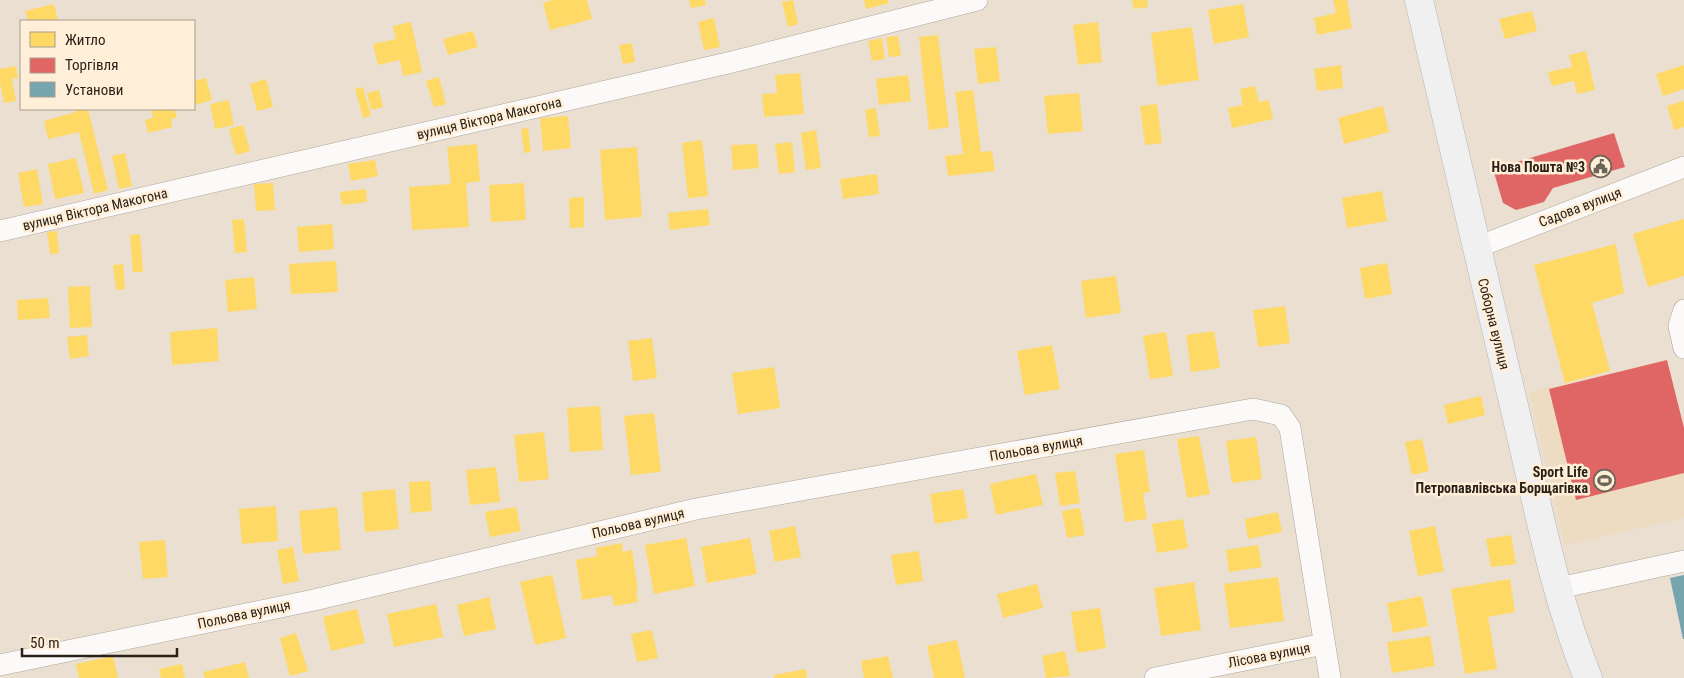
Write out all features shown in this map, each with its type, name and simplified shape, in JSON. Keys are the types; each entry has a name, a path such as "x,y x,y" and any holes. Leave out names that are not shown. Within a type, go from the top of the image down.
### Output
{"main road":[{"name":"Соборна вулиця","path":"1419,0 1475,248 1558,588 1575,646 1588,678"},
{"name":"Соборна вулиця","path":"1575,646 1579,678"}],"street":[{"name":"вулиця Віктора Макогона","path":"0,231 732,62 977,0"},
{"name":"Садова вулиця","path":"1475,248 1684,167"},
{"path":"1684,310 1679,326 1684,348"},
{"name":"Польова вулиця","path":"0,665 314,600 696,509 1253,409 1281,415 1290,428 1324,644"},
{"path":"1558,588 1684,560"},
{"path":"1324,644 1330,678"},
{"name":"Лісова вулиця","path":"1155,678 1324,644"}],"shaded area":[{"path":"1667,360 1684,427 1684,518 1565,545 1529,392"}],"building: Житло":[{"path":"552,0 587,0 592,19 550,30 543,3"},
{"path":"689,0 705,0 706,5 691,8"},
{"path":"793,0 798,24 788,27 782,2"},
{"path":"864,0 888,0 889,3 866,9"},
{"path":"1132,0 1147,0 1148,7 1134,9"},
{"path":"1333,0 1347,0 1352,28 1317,35 1314,18 1336,13"},
{"path":"54,4 58,20 28,20 25,11"},
{"path":"1243,4 1249,37 1214,44 1208,10"},
{"path":"1532,11 1537,31 1505,39 1499,19"},
{"path":"714,18 720,47 704,50 698,22"},
{"path":"411,22 422,72 403,76 400,60 378,65 373,44 396,39 393,26"},
{"path":"1098,22 1102,62 1078,65 1073,25"},
{"path":"1192,27 1199,80 1158,86 1151,33"},
{"path":"473,31 478,47 448,55 443,39"},
{"path":"938,35 949,127 929,130 919,37"},
{"path":"898,36 901,56 889,57 886,37"},
{"path":"882,38 885,59 872,61 868,41"},
{"path":"632,43 635,62 623,64 619,45"},
{"path":"996,47 1000,81 978,84 974,49"},
{"path":"1586,51 1595,90 1577,94 1574,81 1552,86 1548,72 1572,67 1569,55"},
{"path":"1341,65 1343,88 1317,91 1314,69"},
{"path":"1684,65 1684,89 1663,96 1656,74"},
{"path":"16,66 18,78 12,79 16,101 4,103 0,83 0,69"},
{"path":"800,73 804,114 764,117 762,94 777,93 775,75"},
{"path":"908,75 911,101 879,105 876,79"},
{"path":"439,77 446,104 434,107 426,81"},
{"path":"206,78 212,100 195,105 195,81"},
{"path":"266,79 273,107 257,111 250,84"},
{"path":"1255,86 1259,102 1269,100 1273,119 1232,128 1228,108 1243,105 1240,89"},
{"path":"363,87 371,116 363,118 355,89"},
{"path":"379,90 383,107 371,110 367,93"},
{"path":"973,90 981,152 992,151 995,171 948,176 945,156 963,154 955,92"},
{"path":"1079,93 1083,131 1048,134 1044,96"},
{"path":"229,100 234,125 215,129 210,104"},
{"path":"1684,101 1684,127 1674,130 1667,106"},
{"path":"1157,104 1162,143 1145,145 1140,106"},
{"path":"1383,106 1389,132 1344,144 1338,118"},
{"path":"876,108 880,136 869,137 865,110"},
{"path":"75,110 88,110 108,190 94,194 79,132 48,139 44,121 76,112"},
{"path":"151,110 174,110 177,118 171,119 172,127 148,133 145,120 153,118"},
{"path":"568,116 571,148 543,151 540,118"},
{"path":"243,125 250,151 236,155 229,129"},
{"path":"528,128 531,152 524,153 521,129"},
{"path":"816,130 821,168 806,170 801,133"},
{"path":"702,140 708,196 688,198 682,143"},
{"path":"792,142 795,172 779,174 775,144"},
{"path":"477,144 480,181 466,183 469,227 412,230 409,187 451,184 447,147"},
{"path":"757,144 759,168 733,170 731,145"},
{"path":"637,147 642,217 605,220 600,150"},
{"path":"125,153 132,186 119,189 112,156"},
{"path":"76,158 84,193 55,199 48,164"},
{"path":"375,160 378,176 351,181 348,164"},
{"path":"37,169 43,204 24,207 18,173"},
{"path":"877,174 879,194 843,199 840,179"},
{"path":"273,183 275,210 256,211 254,184"},
{"path":"524,183 526,220 491,222 489,185"},
{"path":"366,189 367,202 342,205 340,192"},
{"path":"1382,191 1387,221 1347,228 1342,198"},
{"path":"584,197 584,227 570,228 569,198"},
{"path":"708,209 710,225 670,230 668,213"},
{"path":"244,219 247,252 235,253 232,220"},
{"path":"1684,219 1684,276 1648,287 1633,234"},
{"path":"332,224 334,249 299,252 297,227"},
{"path":"57,231 59,253 50,254 47,232"},
{"path":"140,234 143,272 133,272 130,235"},
{"path":"1616,244 1624,293 1592,303 1610,371 1565,383 1534,265"},
{"path":"336,261 338,292 291,294 289,264"},
{"path":"1387,263 1392,294 1365,299 1360,268"},
{"path":"123,264 125,289 116,290 113,265"},
{"path":"1116,276 1121,313 1086,318 1081,281"},
{"path":"254,277 257,309 228,312 225,280"},
{"path":"90,286 92,327 70,328 68,287"},
{"path":"48,298 50,318 18,320 17,300"},
{"path":"1285,306 1290,343 1258,347 1253,310"},
{"path":"217,328 219,361 172,365 170,332"},
{"path":"1214,331 1220,368 1191,372 1186,335"},
{"path":"1166,332 1173,376 1150,379 1143,336"},
{"path":"87,335 89,356 70,359 67,337"},
{"path":"652,338 657,378 633,381 628,341"},
{"path":"1052,345 1060,389 1025,395 1017,351"},
{"path":"774,367 780,408 738,414 732,373"},
{"path":"1481,396 1485,415 1448,424 1444,405"},
{"path":"600,406 603,450 570,452 567,408"},
{"path":"654,413 661,472 631,475 624,416"},
{"path":"544,432 549,479 519,482 514,435"},
{"path":"1199,436 1210,494 1187,498 1177,439"},
{"path":"1256,437 1262,479 1232,483 1226,441"},
{"path":"1422,439 1429,471 1412,475 1405,442"},
{"path":"1144,450 1150,492 1143,493 1147,519 1125,522 1115,454"},
{"path":"496,467 500,502 470,505 466,470"},
{"path":"1075,471 1080,503 1060,506 1055,473"},
{"path":"1036,474 1043,505 996,515 990,484"},
{"path":"430,481 432,511 411,513 409,482"},
{"path":"395,489 399,529 365,532 362,492"},
{"path":"963,489 968,518 935,524 930,494"},
{"path":"276,506 278,541 242,544 239,509"},
{"path":"337,507 341,550 303,554 299,511"},
{"path":"516,507 521,531 490,537 485,512"},
{"path":"1080,508 1085,535 1067,538 1062,511"},
{"path":"1278,512 1282,532 1248,539 1245,519"},
{"path":"1183,519 1188,548 1157,553 1152,524"},
{"path":"795,526 801,557 775,562 769,531"},
{"path":"1435,526 1444,571 1418,576 1409,531"},
{"path":"1511,535 1516,564 1491,567 1486,539"},
{"path":"686,538 695,586 654,594 645,545"},
{"path":"750,538 757,574 707,583 701,547"},
{"path":"165,540 168,577 143,579 139,542"},
{"path":"622,543 623,552 632,550 638,602 614,606 612,595 582,600 576,560 597,556 596,548"},
{"path":"1258,545 1262,567 1229,572 1226,550"},
{"path":"293,547 299,581 283,584 277,550"},
{"path":"919,551 923,581 896,585 891,555"},
{"path":"552,575 566,638 535,645 520,582"},
{"path":"1278,577 1284,621 1230,628 1224,584"},
{"path":"1510,579 1515,612 1488,617 1497,669 1465,674 1451,589"},
{"path":"1194,582 1201,630 1161,636 1154,588"},
{"path":"1037,584 1043,608 1003,618 997,594"},
{"path":"1422,596 1428,626 1393,633 1387,603"},
{"path":"489,597 496,629 464,636 457,605"},
{"path":"436,604 443,637 394,647 387,614"},
{"path":"1100,608 1106,648 1077,653 1071,612"},
{"path":"357,609 365,643 331,651 323,617"},
{"path":"652,630 658,658 637,662 631,634"},
{"path":"296,633 308,671 290,676 280,638"},
{"path":"1430,636 1435,666 1392,673 1387,642"},
{"path":"957,640 965,678 934,678 927,646"},
{"path":"1065,651 1070,676 1046,678 1042,656"},
{"path":"113,656 118,678 79,678 76,664"},
{"path":"888,656 893,678 864,678 861,661"},
{"path":"245,662 249,678 205,678 203,672"},
{"path":"182,664 185,678 161,678 159,669"},
{"path":"806,669 807,678 774,678 774,675"}],"building: Торгівля":[{"path":"1614,133 1625,167 1553,188 1544,202 1516,210 1503,203 1493,169"},
{"path":"1667,360 1684,428 1684,473 1576,500 1549,389"}],"building: Установи":[{"path":"1684,575 1684,639 1683,639 1670,578"}],"place":[{"name":"Нова Пошта №3","path":"1601,167"},
{"name":"Sport Life Петропавлівська Борщагівка","path":"1604,480"}]}
